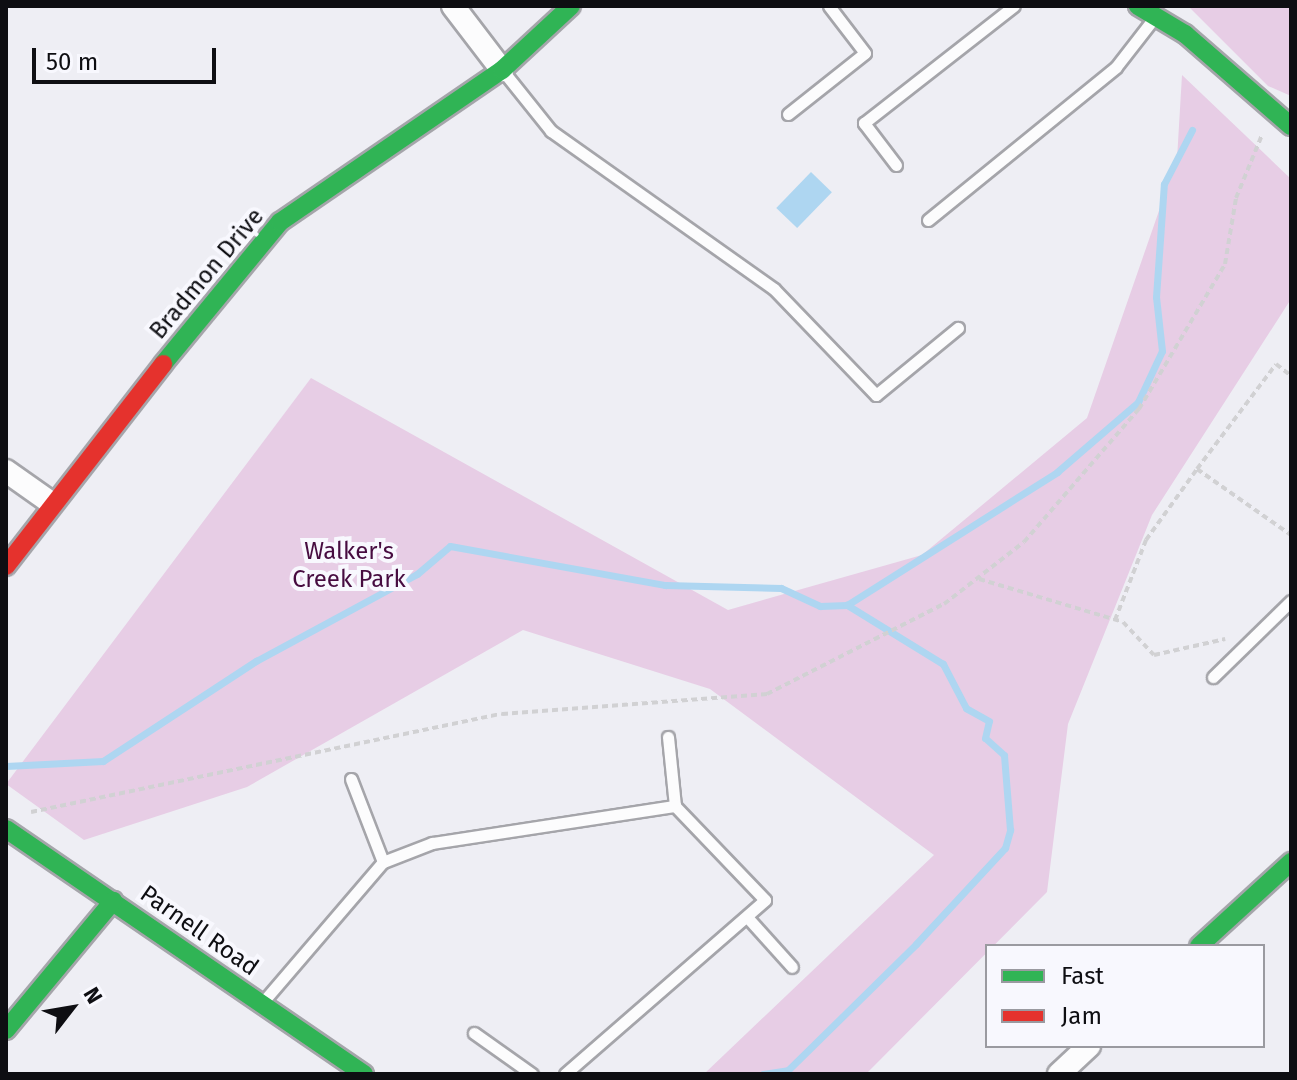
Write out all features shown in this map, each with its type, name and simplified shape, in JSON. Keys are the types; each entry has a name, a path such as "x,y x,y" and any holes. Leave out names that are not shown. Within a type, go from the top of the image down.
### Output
{"street":[{"path":"453,6 502,70"},
{"name":"Bradmon Drive","path":"6,566 50,502 280,222 502,70 571,6"},
{"path":"1138,6 1185,34 1291,126"},
{"path":"6,471 50,502"},
{"name":"Parnell Road","path":"6,829 364,1074"},
{"path":"1201,944 1291,862"},
{"path":"6,1030 113,901"},
{"path":"1059,1074 1087,1048"}],"lane":[{"path":"788,114 865,53 829,6"},
{"path":"896,165 864,123 1014,6"},
{"path":"928,220 1116,67 1154,18"},
{"path":"502,70 551,131 774,289 876,395 958,328"},
{"path":"1213,677 1291,601"},
{"path":"565,1074 765,900 675,806 668,737"},
{"path":"351,779 383,862"},
{"path":"262,1003 383,862 432,843 675,806"},
{"path":"747,917 792,967"},
{"path":"474,1033 532,1074"}],"path":[{"path":"21,815 502,714 619,701 738,700 767,694 918,615 979,579 1078,487 1139,409 1225,264 1250,153 1276,113"},
{"path":"1115,620 1146,540 1276,364 1290,375"},
{"path":"1197,469 1291,535"},
{"path":"979,579 1115,620 1140,633 1154,655 1255,636"}],"green space":[{"path":"1188,6 1291,6 1291,96 1268,86"},
{"name":"Walker's Creek Park","path":"1182,75 1291,179 1291,299 1152,515 1068,724 1047,892 995,944 985,944 985,954 866,1074 704,1074 934,855 710,689 523,630 247,787 84,840 6,784 311,378 728,610 922,555 1087,418 1177,159"}],"water":[{"path":"811,172 832,192 797,228 776,208"}],"waterway":[{"path":"6,766 103,761 256,661 417,574 450,546 665,585 781,588 820,606 847,605 1057,472 1138,402 1162,351 1156,297 1164,184 1192,130"},
{"path":"763,1074 788,1070 916,944 1005,848 1010,830 1004,755 985,738 989,721 966,708 943,664 847,605"}],"traffic: fast":[{"path":"163,364 280,222 502,70 571,6"},
{"path":"1138,6 1185,34 1291,126"},
{"path":"6,829 364,1074"},
{"path":"1201,944 1291,862"},
{"path":"6,1030 113,901"}],"traffic: jam":[{"path":"6,566 163,364"}]}
